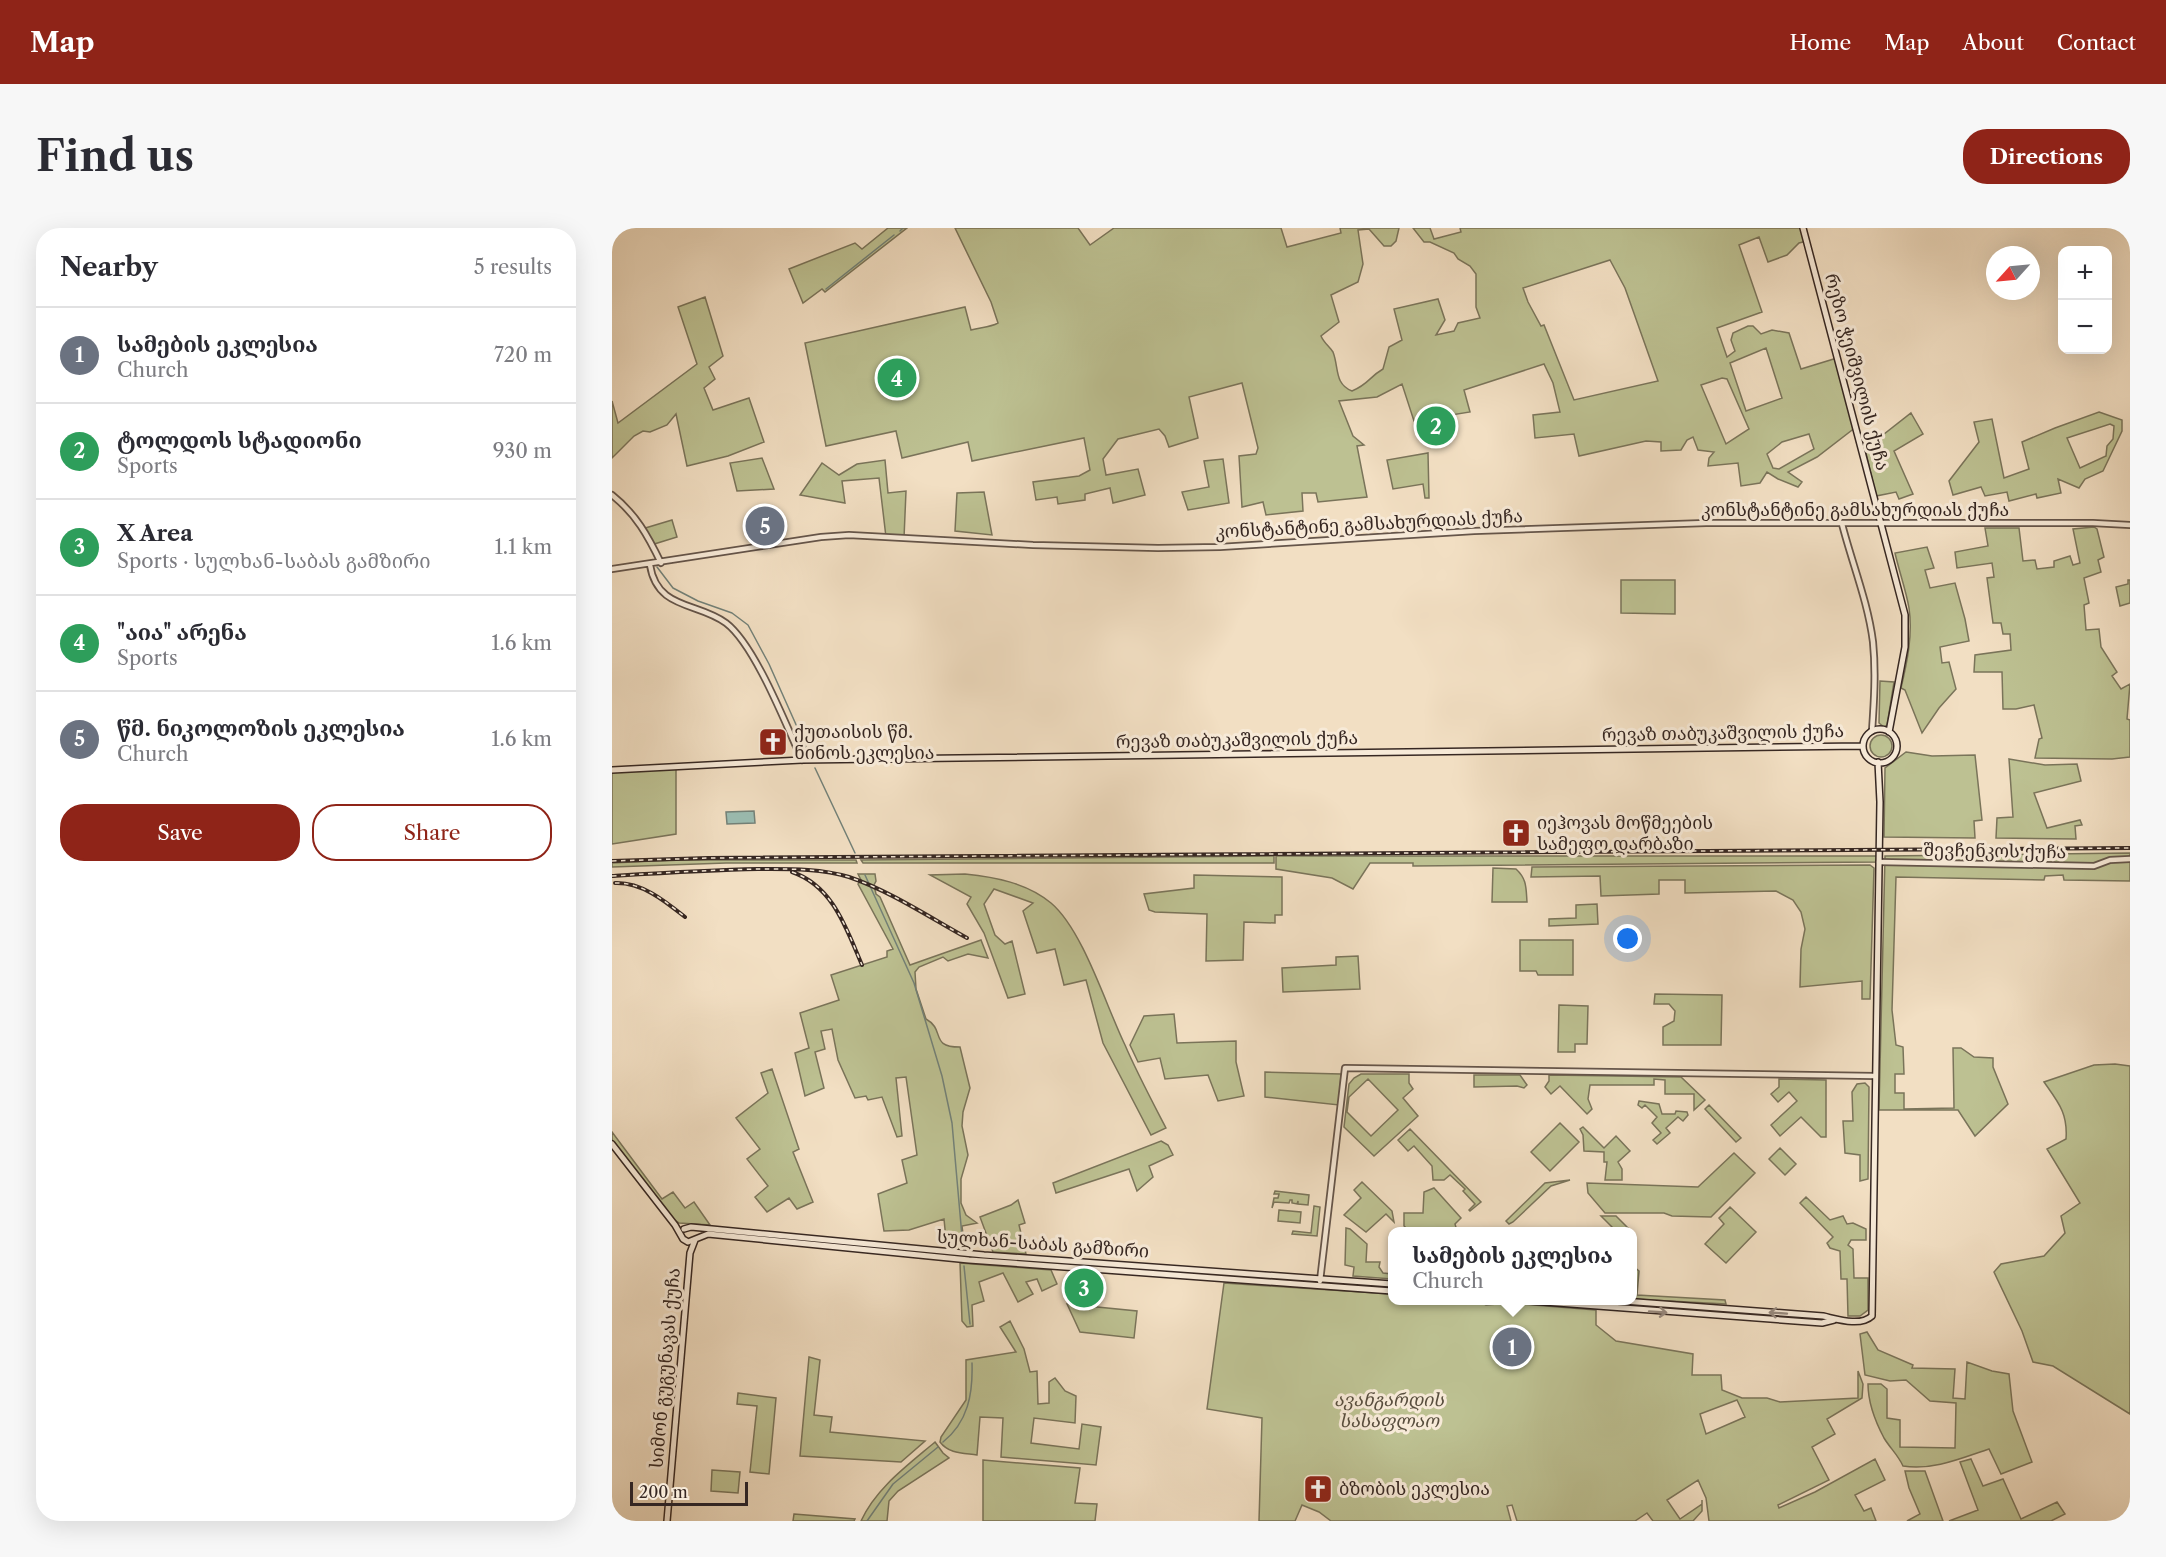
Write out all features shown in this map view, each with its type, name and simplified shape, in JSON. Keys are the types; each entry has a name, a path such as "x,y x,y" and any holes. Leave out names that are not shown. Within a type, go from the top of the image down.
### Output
{"main road":[{"name":"რეზო ჭეიშვილის ქუჩა","path":"1803,228 1905,615 1905,647 1889,732"},
{"path":"1883,729 1889,732 1895,739 1896,749 1892,758 1878,762 1866,755 1863,746 1872,731 1883,729"},
{"name":"რევაზ თაბუკაშვილის ქუჩა","path":"612,770 802,759 1863,746"},
{"path":"1582,1305 1820,1323 1836,1320 1864,1321 1872,1316 1879,862 1878,762"},
{"name":"სიმონ გუგუნავას ქუჩა","path":"612,1144 675,1225 690,1253"},
{"name":"სიმონ გუგუნავას ქუჩა","path":"675,1225 684,1229"},
{"path":"693,1228 696,1233 695,1239 688,1242 683,1239 684,1229 693,1228"},
{"name":"სულხან-საბას გამზირი","path":"693,1228 958,1256"},
{"name":"სულხან-საბას გამზირი","path":"695,1239 708,1234 969,1257 1320,1283 1388,1291"},
{"name":"სიმონ გუგუნავას ქუჩა","path":"667,1521 690,1253 695,1239"},
{"name":"სულხან-საბას გამზირი","path":"1320,1283 1388,1284"},
{"path":"1637,1302 1823,1316 1836,1320"}],"street":[{"path":"612,495 641,525 660,563"},
{"name":"კონსტანტინე გამსახურდიას ქუჩა","path":"612,569 821,537 849,535 1033,545 1158,548 1220,547 1473,531 1665,524 2093,523 2130,525"},
{"path":"1842,524 1867,612 1873,642 1875,680 1872,731"},
{"path":"650,565 655,581 670,597 688,608 711,614 738,635 779,709 802,759"},
{"name":"შევჩენკოს ქუჩა","path":"1879,862 2094,866 2110,860 2130,859"},
{"path":"1320,1283 1345,1068 1875,1076"}],"green space":[{"path":"888,228 907,228 825,292 822,289 803,303 789,269 855,243 862,249"},
{"path":"955,228 1078,228 1090,245 1114,228 1281,228 1287,247 1341,233 1340,228 1399,228 1396,241 1391,246 1384,246 1369,229 1358,230 1363,264 1358,282 1331,295 1339,322 1321,336 1333,352 1342,384 1352,391 1383,369 1389,347 1402,340 1394,309 1438,299 1445,320 1436,335 1454,331 1458,323 1480,318 1476,307 1476,274 1454,253 1430,242 1424,242 1413,228 1430,228 1434,239 1461,232 1460,228 1803,228 1807,241 1799,243 1787,255 1768,262 1759,237 1739,245 1762,312 1717,328 1727,357 1735,351 1731,340 1733,333 1753,326 1761,334 1772,330 1789,333 1801,369 1837,358 1856,427 1817,457 1788,472 1802,482 1798,487 1767,472 1760,483 1741,486 1738,463 1708,466 1709,458 1714,452 1698,450 1693,437 1687,440 1681,450 1661,451 1661,442 1646,441 1579,456 1574,434 1535,438 1533,415 1560,412 1553,383 1544,364 1464,390 1470,412 1414,421 1402,384 1377,397 1339,401 1353,436 1364,445 1357,446 1367,497 1318,502 1316,493 1302,493 1303,511 1266,515 1263,502 1242,507 1239,456 1256,454 1258,448 1242,383 1189,397 1198,438 1169,447 1165,436 1159,429 1118,439 1103,459 1106,475 1138,469 1145,495 1113,503 1110,488 1085,494 1085,500 1058,504 1057,497 1036,500 1033,482 1079,476 1090,470 1084,438 972,461 968,442 902,458 896,431 826,446 805,343 965,307 971,330 988,327 998,323 991,302","holes":["1610,260 1625,288 1658,381 1574,400 1544,325 1541,326 1523,288","1766,348 1782,398 1746,411 1730,363","1722,378 1727,379 1749,429 1726,444 1701,385","1809,434 1814,449 1779,469 1773,468 1767,454 1782,442"]},
{"path":"705,297 723,356 709,367 715,379 704,388 713,410 749,398 764,442 728,456 687,466 676,414 667,425 650,432 643,431 634,436 612,458 612,401 618,423 697,364 678,307"},
{"path":"2099,412 2122,420 2122,431 2103,471 2085,479 2079,488 2058,479 2061,493 2037,498 2036,494 2009,501 2007,492 1985,496 1981,487 1953,495 1949,481 1979,442 1974,422 1992,419 2004,478 2029,469 2022,442","holes":["2110,424 2114,426 2113,439 2107,446 2106,456 2080,468 2067,438"]},
{"path":"1911,413 1923,434 1894,451 1913,494 1899,499 1896,492 1876,496 1865,449"},
{"path":"1428,453 1429,498 1425,498 1423,484 1393,489 1387,460"},
{"path":"762,458 774,489 737,491 730,463"},
{"path":"1223,459 1229,503 1188,510 1182,492 1209,487 1204,461"},
{"path":"885,460 888,493 906,491 904,538 886,537 879,478 842,481 845,503 800,495 822,463 839,475 857,464"},
{"path":"984,492 992,535 955,531 957,493"},
{"path":"672,520 677,537 651,545 642,529"},
{"path":"2094,527 2097,529 2104,557 2098,560 2101,572 2084,578 2089,603 2084,605 2086,630 2099,629 2101,647 2117,672 2112,676 2121,689 2130,684 2127,719 2130,720 2130,757 2112,759 2035,758 2039,739 2042,738 2034,705 2003,709 2002,672 1974,672 1975,655 2011,650 2010,634 2003,634 2001,623 1993,623 1987,578 1994,577 1992,563 1957,568 1955,552 1988,546 1985,528 2019,528 2023,561 2035,560 2037,569 2054,567 2054,561 2070,556 2073,565 2080,563 2073,529"},
{"path":"1927,547 1934,568 1925,570 1930,588 1955,583 1969,641 1940,647 1942,663 1949,662 1956,689 1939,708 1922,733 1905,690 1901,688 1909,649 1910,618 1908,601 1895,553"},
{"path":"1621,580 1675,580 1675,614 1621,613"},
{"path":"2130,580 2130,603 2120,606 2116,587 2128,584"},
{"path":"1880,681 1894,682 1887,725 1884,727 1879,723"},
{"path":"1881,735 1889,738 1892,746 1889,754 1881,757 1873,754 1870,746 1873,738"},
{"path":"1906,752 1932,756 1975,755 1982,820 1974,821 1975,838 1884,837 1885,768"},
{"path":"2009,759 2045,765 2077,764 2081,781 2034,793 2047,828 2080,820 2082,825 2075,826 2076,839 1996,838 1997,818 2013,817"},
{"path":"676,769 676,834 612,844 612,772"},
{"path":"2130,853 2130,881 2064,880 2063,875 2045,876 2044,880 1896,877 1892,1010 1896,1045 1903,1047 1904,1074 1895,1074 1895,1093 1904,1093 1904,1109 1954,1108 1953,1048 1961,1048 1974,1057 1993,1058 1993,1067 2008,1104 1975,1136 1958,1110 1879,1110 1885,856"},
{"path":"1274,856 1274,863 863,863 861,860"},
{"path":"1276,856 1879,856 1879,862 1413,866 1413,863 1370,863 1353,889 1332,878 1276,869"},
{"path":"674,860 856,860 857,863 726,863 612,867 612,863"},
{"path":"1870,865 1874,868 1870,999 1862,999 1862,981 1800,987 1801,949 1805,929 1801,912 1793,900 1776,891 1685,893 1685,880 1659,880 1659,894 1601,896 1600,876 1531,877 1532,867"},
{"path":"1493,868 1516,869 1520,873 1526,888 1527,902 1492,902"},
{"path":"858,874 875,874 876,894 880,897 910,965 981,940 988,958 968,954 948,961 943,957 919,967 915,972 916,989 926,1019 932,1023 944,1044 960,1047 970,1088 963,1112 962,1126 968,1155 961,1179 961,1203 966,1215 977,1223 962,1226 965,1250 947,1249 944,1219 909,1230 884,1231 878,1194 907,1183 902,1160 917,1155 906,1077 896,1078 902,1136 897,1137 882,1097 868,1100 866,1096 855,1098 838,1060 832,1029 821,1031 825,1049 815,1052 824,1088 805,1096 795,1053 809,1048 800,1013 839,1000 831,975 887,957 887,951 893,949 858,884 861,880"},
{"path":"965,874 999,879 1032,890 1051,903 1063,915 1093,970 1130,1055 1166,1128 1151,1135 1103,1043 1086,980 1064,985 1055,949 1037,953 1023,911 1033,903 994,889 984,904 995,935 1005,944 1012,941 1025,994 1008,998 984,933 967,904 971,897 930,875"},
{"path":"1194,875 1282,877 1282,915 1275,915 1275,923 1244,922 1243,960 1206,961 1207,914 1149,910 1144,894 1194,888"},
{"path":"1597,904 1598,924 1549,926 1549,919 1576,918 1576,905"},
{"path":"1520,940 1573,940 1573,975 1538,975 1536,971 1520,971"},
{"path":"1358,956 1360,989 1283,992 1282,968 1336,965 1336,957"},
{"path":"1655,994 1722,995 1721,1045 1663,1045 1663,1027 1674,1021 1675,1011 1669,1004 1654,1004"},
{"path":"1559,1005 1588,1006 1587,1044 1575,1044 1575,1052 1558,1052"},
{"path":"1174,1014 1177,1043 1236,1041 1236,1062 1244,1096 1218,1101 1208,1075 1165,1079 1160,1058 1138,1062 1130,1045 1144,1016"},
{"path":"2094,1065 2130,1066 2130,1414 2053,1366 2033,1362 2022,1331 1994,1272 2001,1264 2044,1256 2065,1233 2061,1216 2080,1203 2047,1149 2066,1139 2066,1130 2061,1108 2044,1082"},
{"path":"772,1069 799,1149 793,1152 813,1202 797,1209 789,1198 767,1212 755,1197 768,1186 747,1159 760,1149 736,1118 768,1093 761,1073"},
{"path":"1265,1072 1341,1074 1339,1105 1265,1097"},
{"path":"1361,1074 1409,1074 1409,1083 1413,1089 1403,1098 1418,1116 1374,1156 1344,1127 1349,1084","holes":["1368,1079 1398,1110 1371,1136 1347,1112 1349,1097"]},
{"path":"1474,1075 1520,1075 1527,1085 1524,1088 1517,1086 1474,1087"},
{"path":"1549,1075 1681,1077 1705,1100 1694,1110 1694,1094 1665,1094 1665,1080 1654,1079 1654,1085 1590,1085 1588,1099 1592,1109 1587,1114 1560,1086 1551,1094 1545,1087 1549,1081"},
{"path":"1779,1079 1826,1080 1826,1137 1821,1137 1801,1117 1780,1136 1771,1125 1797,1101 1789,1092 1778,1102 1771,1094 1779,1087"},
{"path":"1865,1083 1869,1087 1868,1179 1860,1181 1860,1155 1845,1153 1843,1121 1853,1121 1852,1092 1857,1084"},
{"path":"1639,1101 1659,1104 1662,1114 1675,1114 1676,1111 1687,1112 1688,1115 1683,1121 1678,1117 1666,1128 1670,1133 1657,1144 1653,1140 1661,1133 1652,1123 1657,1117 1645,1105 1642,1108 1638,1105"},
{"path":"1709,1105 1741,1138 1736,1142 1705,1109"},
{"path":"1560,1123 1579,1142 1550,1171 1531,1152"},
{"path":"1583,1127 1604,1148 1616,1136 1630,1151 1618,1162 1622,1169 1622,1180 1605,1180 1607,1162 1604,1162 1604,1152 1584,1151 1583,1135 1580,1129"},
{"path":"1410,1129 1481,1202 1470,1211 1475,1204 1463,1191 1465,1189 1450,1175 1444,1180 1433,1180 1432,1166 1414,1146 1408,1151 1398,1140"},
{"path":"612,1132 662,1199 673,1192 685,1208 694,1202 710,1225 679,1223 674,1220 612,1140"},
{"path":"1161,1141 1168,1145 1173,1155 1149,1166 1153,1177 1137,1191 1129,1169 1056,1193 1053,1183"},
{"path":"1780,1148 1796,1164 1785,1175 1769,1159"},
{"path":"1734,1153 1755,1173 1711,1217 1672,1216 1664,1213 1605,1213 1588,1193 1587,1183 1698,1187"},
{"path":"1570,1180 1551,1186 1513,1222 1509,1224 1506,1221 1545,1183"},
{"path":"1362,1182 1392,1211 1394,1222 1386,1214 1366,1232 1344,1215 1361,1198 1354,1190"},
{"path":"1434,1188 1461,1218 1455,1224 1456,1227 1404,1226 1404,1213 1423,1213 1424,1192"},
{"path":"1275,1191 1309,1195 1308,1205 1298,1204 1298,1201 1297,1204 1292,1203 1290,1200 1289,1203 1274,1202 1272,1208 1274,1198 1278,1198 1279,1194 1274,1194"},
{"path":"1806,1197 1830,1220 1843,1216 1847,1224 1853,1223 1866,1229 1866,1240 1851,1240 1848,1245 1853,1249 1854,1278 1868,1278 1868,1310 1860,1316 1848,1316 1847,1279 1841,1279 1840,1251 1830,1248 1827,1243 1833,1237 1800,1203"},
{"path":"1018,1200 1025,1223 1019,1225 1026,1254 993,1252 980,1217"},
{"path":"1314,1206 1320,1207 1317,1236 1292,1234 1293,1231 1311,1233"},
{"path":"1730,1207 1756,1232 1726,1263 1705,1244 1724,1224 1719,1218"},
{"path":"1279,1210 1301,1212 1300,1223 1278,1221"},
{"path":"1601,1216 1616,1216 1627,1227 1612,1227"},
{"path":"1346,1228 1367,1244 1366,1262 1380,1262 1379,1267 1383,1273 1388,1274 1388,1279 1353,1276 1354,1267 1345,1265"},
{"path":"960,1263 1051,1270 1057,1284 1042,1291 1037,1279 1026,1282 1033,1294 1018,1302 1003,1273 979,1282 984,1301 972,1305 973,1326 967,1327 962,1321"},
{"path":"1637,1269 1639,1271 1637,1295"},
{"name":"ავანგარდის სასაფლაო","path":"1224,1283 1388,1294 1388,1305 1535,1305 1596,1310 1596,1325 1616,1341 1693,1354 1692,1375 1721,1375 1722,1390 1742,1398 1767,1398 1780,1402 1858,1398 1858,1371 1863,1384 1862,1398 1827,1419 1835,1434 1812,1447 1829,1480 1778,1505 1779,1508 1815,1492 1875,1459 1885,1480 1855,1495 1864,1511 1871,1508 1876,1521 1709,1521 1706,1498 1698,1480 1667,1500 1680,1519 1702,1504 1702,1511 1693,1521 1653,1521 1647,1513 1635,1521 1517,1521 1512,1505 1507,1506 1511,1521 1331,1521 1319,1512 1302,1505 1295,1521 1259,1521 1262,1418 1207,1409","holes":["1737,1400 1745,1417 1706,1434 1700,1414"]},
{"path":"1637,1295 1725,1300 1726,1304 1637,1299"},
{"path":"1067,1304 1137,1311 1134,1338 1080,1332"},
{"path":"1010,1321 1024,1349 1030,1372 1037,1371 1038,1404 1049,1403 1049,1382 1055,1378 1065,1391 1076,1396 1075,1423 1034,1418 1031,1443 1079,1449 1082,1424 1101,1427 1096,1465 1001,1457 1003,1418 980,1417 977,1455 952,1451 940,1442 966,1400 966,1360 1016,1352 1000,1327"},
{"path":"1867,1332 1878,1350 1913,1365 1912,1368 1955,1369 1953,1398 1965,1399 1967,1362 2009,1374 2013,1411 2032,1462 2001,1474 1989,1449 1936,1465 1903,1466 1878,1425 1871,1405 1868,1384 1881,1384 1887,1389 1887,1418 1900,1420 1900,1447 1955,1448 1956,1403 1930,1401 1906,1380 1890,1381 1865,1375 1860,1334"},
{"path":"809,1357 820,1360 814,1415 832,1417 830,1432 925,1441 901,1462 800,1456"},
{"path":"738,1393 776,1398 769,1474 750,1472 757,1406 737,1404"},
{"path":"935,1442 949,1458 898,1491 889,1501 887,1521 861,1521 867,1509 884,1488"},
{"path":"1971,1459 1983,1486 2003,1479 2021,1519 2057,1502 2065,1514 2051,1521 1949,1521 1978,1510 1960,1462"},
{"path":"983,1460 1080,1468 1075,1503 1097,1504 1095,1521 983,1521"},
{"path":"712,1470 740,1472 738,1493 711,1491"},
{"path":"1905,1471 1925,1471 1943,1521 1907,1521 1920,1514 1909,1488"},
{"path":"794,1514 855,1519 854,1521 793,1521"}],"water":[{"path":"754,811 755,823 727,824 726,812"}],"waterway":[{"path":"900,231 903,228"},
{"path":"826,289 894,235"},
{"path":"657,567 673,588 698,601 732,613 748,625 769,664 810,756"},
{"path":"815,768 855,853"},
{"path":"865,875 914,983 942,1076 952,1123 963,1248"},
{"path":"964,1266 970,1324"},
{"path":"943,1442 958,1426 967,1407 972,1363"},
{"path":"867,1521 893,1484 938,1447"}],"railway":[{"path":"612,861 708,858 2130,848"},
{"path":"612,876 758,869 827,872 849,877 879,889 967,938"},
{"path":"792,872 806,878 828,898 844,923 862,965"},
{"path":"615,883 644,889 685,917"}],"place":[{"name":"\"აია\" არენა","path":"897,378"},
{"name":"ტოლდოს სტადიონი","path":"1436,426"},
{"name":"წმ. ნიკოლოზის ეკლესია","path":"765,526"},
{"name":"ქუთაისის წმ. ნინოს ეკლესია","path":"773,742"},
{"name":"იეჰოვას მოწმეების სამეფო დარბაზი","path":"1516,833"},
{"name":"X Area","path":"1084,1288"},
{"name":"სამების ეკლესია","path":"1512,1347"},
{"name":"ბზობის ეკლესია","path":"1318,1489"}]}
